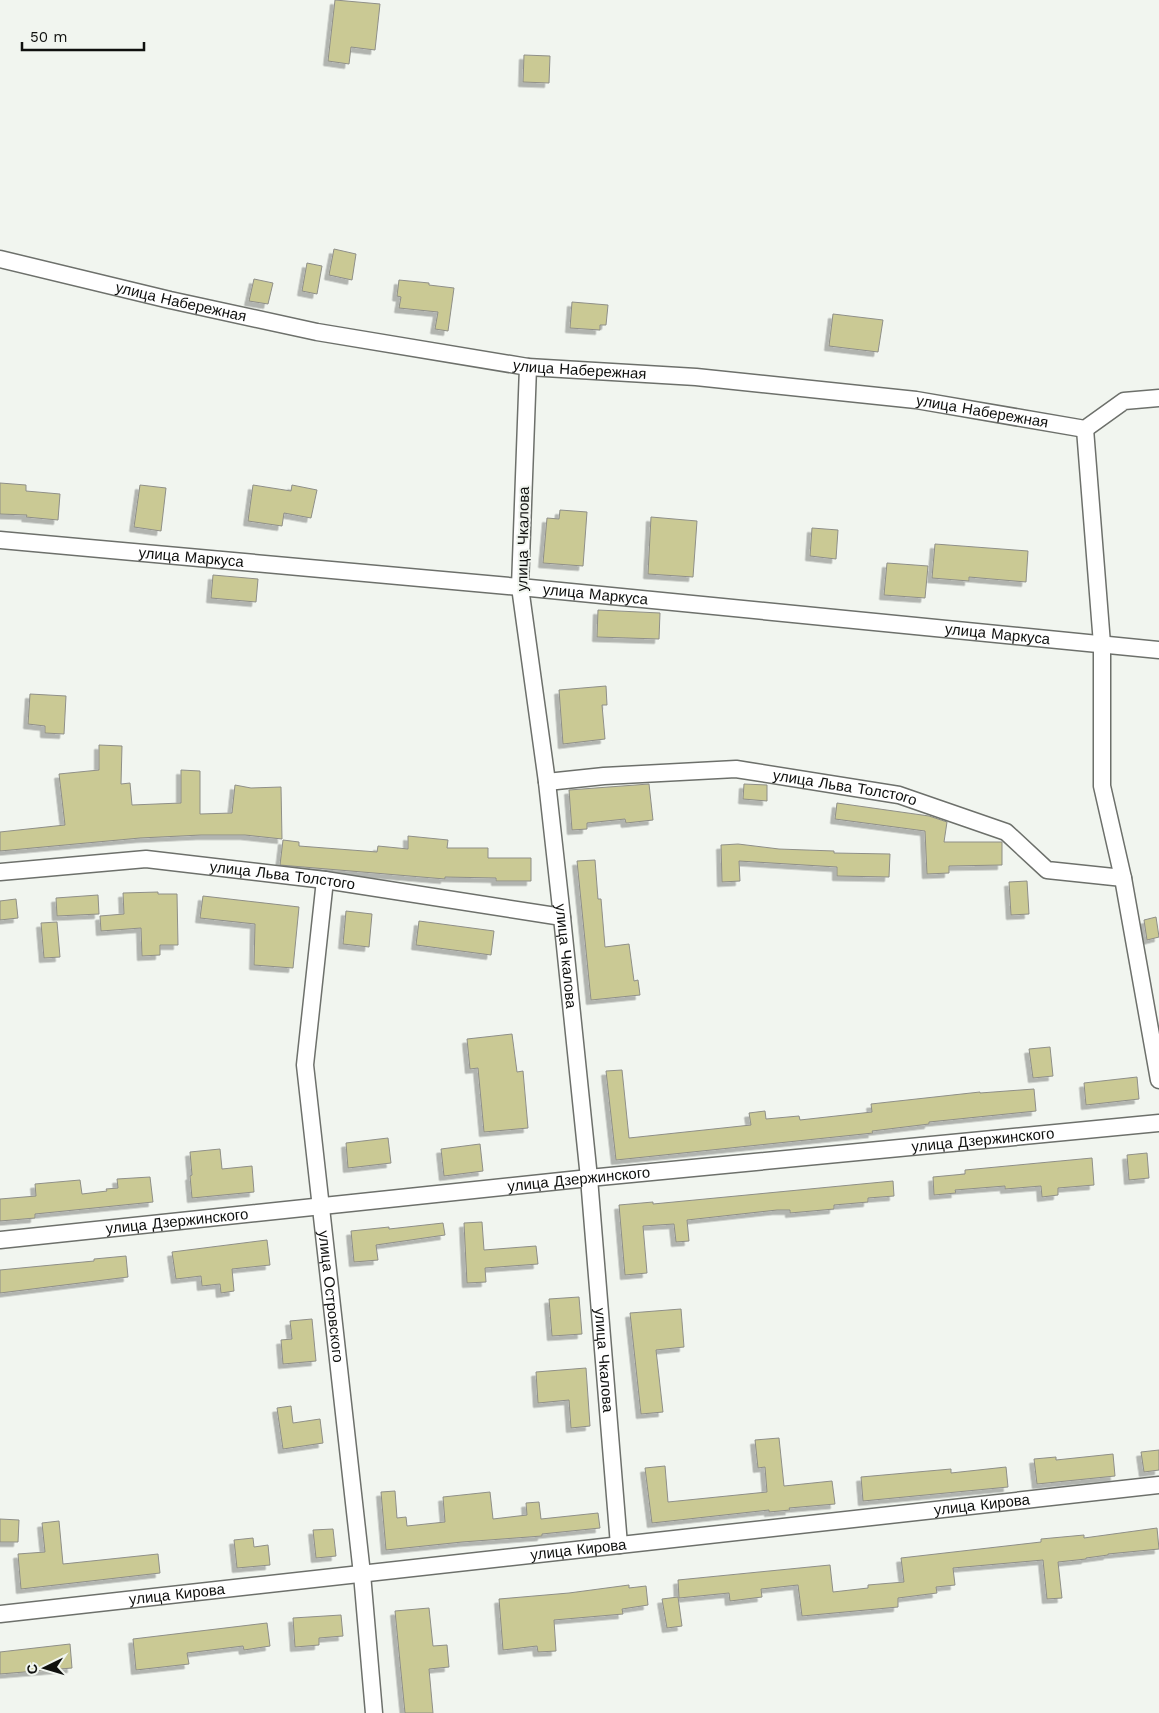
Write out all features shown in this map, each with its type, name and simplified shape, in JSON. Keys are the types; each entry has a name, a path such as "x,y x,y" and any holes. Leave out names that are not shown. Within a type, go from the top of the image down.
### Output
{"street":[{"name":"улица Набережная","path":"0,259 170,300 317,332 528,367 696,377 916,400 1085,429"},
{"name":"улица Чкалова","path":"528,367 520,587 547,782 589,1178 619,1545"},
{"path":"1159,398 1124,401 1085,429 1102,644 1102,786 1123,878 1159,1080"},
{"name":"улица Маркуса","path":"0,540 520,587 1159,650"},
{"name":"улица Льва Толстого","path":"547,782 604,776 736,769 899,795 1006,832 1047,870 1123,878"},
{"name":"улица Льва Толстого","path":"0,872 146,859 325,880 562,917"},
{"name":"улица Островского","path":"325,880 305,1065 362,1574 374,1713"},
{"name":"улица Дзержинского","path":"0,1240 589,1178 1159,1123"},
{"name":"улица Кирова","path":"0,1614 1159,1485"}],"building":[{"path":"335,0 380,4 375,50 351,47 349,64 328,61"},
{"path":"524,55 550,56 549,83 523,82"},
{"path":"334,249 356,254 352,280 329,275"},
{"path":"307,263 322,266 317,294 302,291"},
{"path":"254,279 273,283 268,304 249,301"},
{"path":"399,280 454,288 448,331 435,329 438,312 399,308 401,297 397,296"},
{"path":"572,302 608,305 606,325 600,325 600,330 570,328"},
{"path":"833,314 883,320 878,352 829,346"},
{"path":"0,483 26,485 26,491 60,494 58,520 26,517 27,515 0,514"},
{"path":"140,485 166,488 161,531 134,527"},
{"path":"253,485 291,491 292,485 317,490 311,518 284,513 282,526 248,521"},
{"path":"560,510 587,512 583,566 543,563 547,518 559,519"},
{"path":"651,517 697,521 693,577 648,574"},
{"path":"812,528 838,530 836,559 810,556"},
{"path":"935,544 1028,551 1026,582 969,577 969,581 932,578"},
{"path":"887,563 928,566 925,598 884,595"},
{"path":"213,575 258,579 256,602 211,598"},
{"path":"598,610 660,613 659,639 597,637"},
{"path":"606,686 607,705 602,705 605,739 563,744 559,690"},
{"path":"30,694 66,696 64,734 45,733 45,726 28,724"},
{"path":"99,745 122,746 121,784 130,783 132,805 181,803 181,770 200,771 200,814 232,813 235,785 251,788 281,787 282,839 245,835 201,835 140,838 0,851 0,832 65,825 59,774 99,770"},
{"path":"649,784 653,820 626,823 625,819 587,823 587,829 572,830 569,790"},
{"path":"744,784 767,785 767,801 743,799"},
{"path":"837,803 929,816 947,822 944,842 1002,842 1002,865 949,866 949,873 927,874 925,831 835,819"},
{"path":"408,836 448,840 447,848 488,848 488,858 531,858 531,881 496,881 496,878 445,877 445,879 280,865 283,840 299,842 299,846 377,852 378,846 408,849"},
{"path":"738,844 779,849 834,851 834,853 890,854 889,877 837,876 837,867 739,861 740,881 722,882 721,845"},
{"path":"595,860 598,899 601,899 605,947 629,944 634,981 638,980 640,995 591,1000 577,861"},
{"path":"1027,881 1029,914 1011,915 1009,882"},
{"path":"158,892 158,894 177,894 178,945 160,945 160,955 142,956 141,928 101,931 100,916 124,914 123,893"},
{"path":"98,895 99,914 57,916 56,898"},
{"path":"203,896 299,907 293,968 254,965 255,924 200,918"},
{"path":"16,899 18,918 0,920 0,901"},
{"path":"346,911 372,914 369,947 343,944"},
{"path":"1156,917 1159,937 1147,940 1144,920"},
{"path":"419,921 494,931 491,955 416,945"},
{"path":"57,922 60,957 44,958 41,923"},
{"path":"512,1034 517,1072 523,1071 528,1128 484,1132 478,1068 470,1069 467,1039"},
{"path":"1050,1047 1053,1076 1033,1078 1029,1049"},
{"path":"622,1070 629,1138 751,1125 749,1113 765,1111 766,1119 799,1116 800,1120 872,1112 871,1104 980,1092 1034,1089 1036,1111 929,1122 929,1124 872,1131 873,1133 616,1160 606,1071"},
{"path":"1137,1077 1139,1099 1086,1105 1084,1083"},
{"path":"388,1138 391,1163 348,1168 346,1143"},
{"path":"480,1144 483,1171 444,1176 441,1149"},
{"path":"220,1149 222,1169 252,1166 254,1192 192,1198 190,1152"},
{"path":"1147,1153 1149,1178 1129,1180 1127,1155"},
{"path":"1092,1158 1094,1185 1058,1188 1058,1195 1042,1197 1041,1186 1005,1189 1005,1186 955,1190 956,1193 934,1195 933,1177 965,1174 965,1170"},
{"path":"150,1177 153,1202 35,1214 35,1218 0,1221 0,1199 36,1196 35,1184 80,1180 82,1194 118,1188 117,1179"},
{"path":"893,1181 894,1196 868,1198 868,1202 834,1205 834,1209 790,1213 790,1210 777,1210 687,1220 689,1241 676,1242 674,1224 643,1226 647,1273 625,1275 619,1205 653,1202 653,1204"},
{"path":"482,1222 484,1250 536,1246 538,1264 485,1268 486,1282 467,1283 464,1223"},
{"path":"443,1223 445,1235 376,1245 378,1260 354,1262 351,1231"},
{"path":"267,1240 270,1265 232,1269 234,1291 221,1293 220,1284 202,1286 201,1276 176,1279 172,1252"},
{"path":"126,1256 128,1277 0,1293 0,1270"},
{"path":"579,1297 582,1334 552,1336 549,1299"},
{"path":"681,1309 684,1347 656,1350 663,1412 641,1414 630,1313"},
{"path":"312,1319 316,1361 283,1364 281,1340 292,1339 290,1321"},
{"path":"586,1368 590,1426 571,1428 569,1400 538,1403 536,1372"},
{"path":"291,1406 293,1423 320,1419 323,1443 283,1449 277,1408"},
{"path":"779,1438 784,1486 832,1481 835,1504 652,1523 645,1468 665,1466 668,1502 767,1492 765,1467 758,1468 755,1440"},
{"path":"1159,1450 1159,1470 1144,1472 1141,1452"},
{"path":"1113,1454 1115,1476 1037,1484 1034,1459 1056,1457 1056,1460"},
{"path":"1006,1467 1008,1487 863,1501 861,1477 951,1469 951,1473"},
{"path":"395,1491 397,1518 406,1517 407,1526 445,1522 443,1497 490,1492 493,1519 527,1515 526,1503 539,1502 541,1519 598,1513 600,1528 542,1534 542,1536 386,1550 381,1492"},
{"path":"0,1519 19,1520 18,1542 0,1542"},
{"path":"59,1521 63,1564 158,1554 160,1573 21,1589 18,1554 45,1552 42,1523"},
{"path":"1157,1528 1159,1549 1108,1554 1058,1562 1062,1598 1047,1599 1043,1560 953,1568 955,1585 936,1587 937,1593 898,1598 898,1607 802,1616 798,1585 761,1589 762,1597 730,1601 729,1593 679,1598 678,1580 830,1565 833,1592 868,1588 868,1585 904,1582 901,1558 1041,1542 1041,1539 1084,1535 1084,1538"},
{"path":"333,1529 336,1556 316,1558 313,1530"},
{"path":"253,1538 254,1547 268,1545 270,1565 237,1568 234,1540"},
{"path":"629,1585 629,1588 646,1586 648,1605 622,1609 623,1614 554,1620 556,1651 538,1652 537,1646 503,1650 499,1599 569,1593"},
{"path":"678,1597 682,1626 667,1628 662,1599"},
{"path":"429,1608 433,1646 447,1645 449,1667 429,1669 433,1713 405,1713 395,1611"},
{"path":"341,1615 343,1636 319,1638 319,1645 295,1647 293,1618"},
{"path":"267,1623 270,1646 244,1650 243,1646 187,1653 189,1664 136,1670 133,1639"},
{"path":"70,1644 72,1668 0,1674 0,1652"}]}
